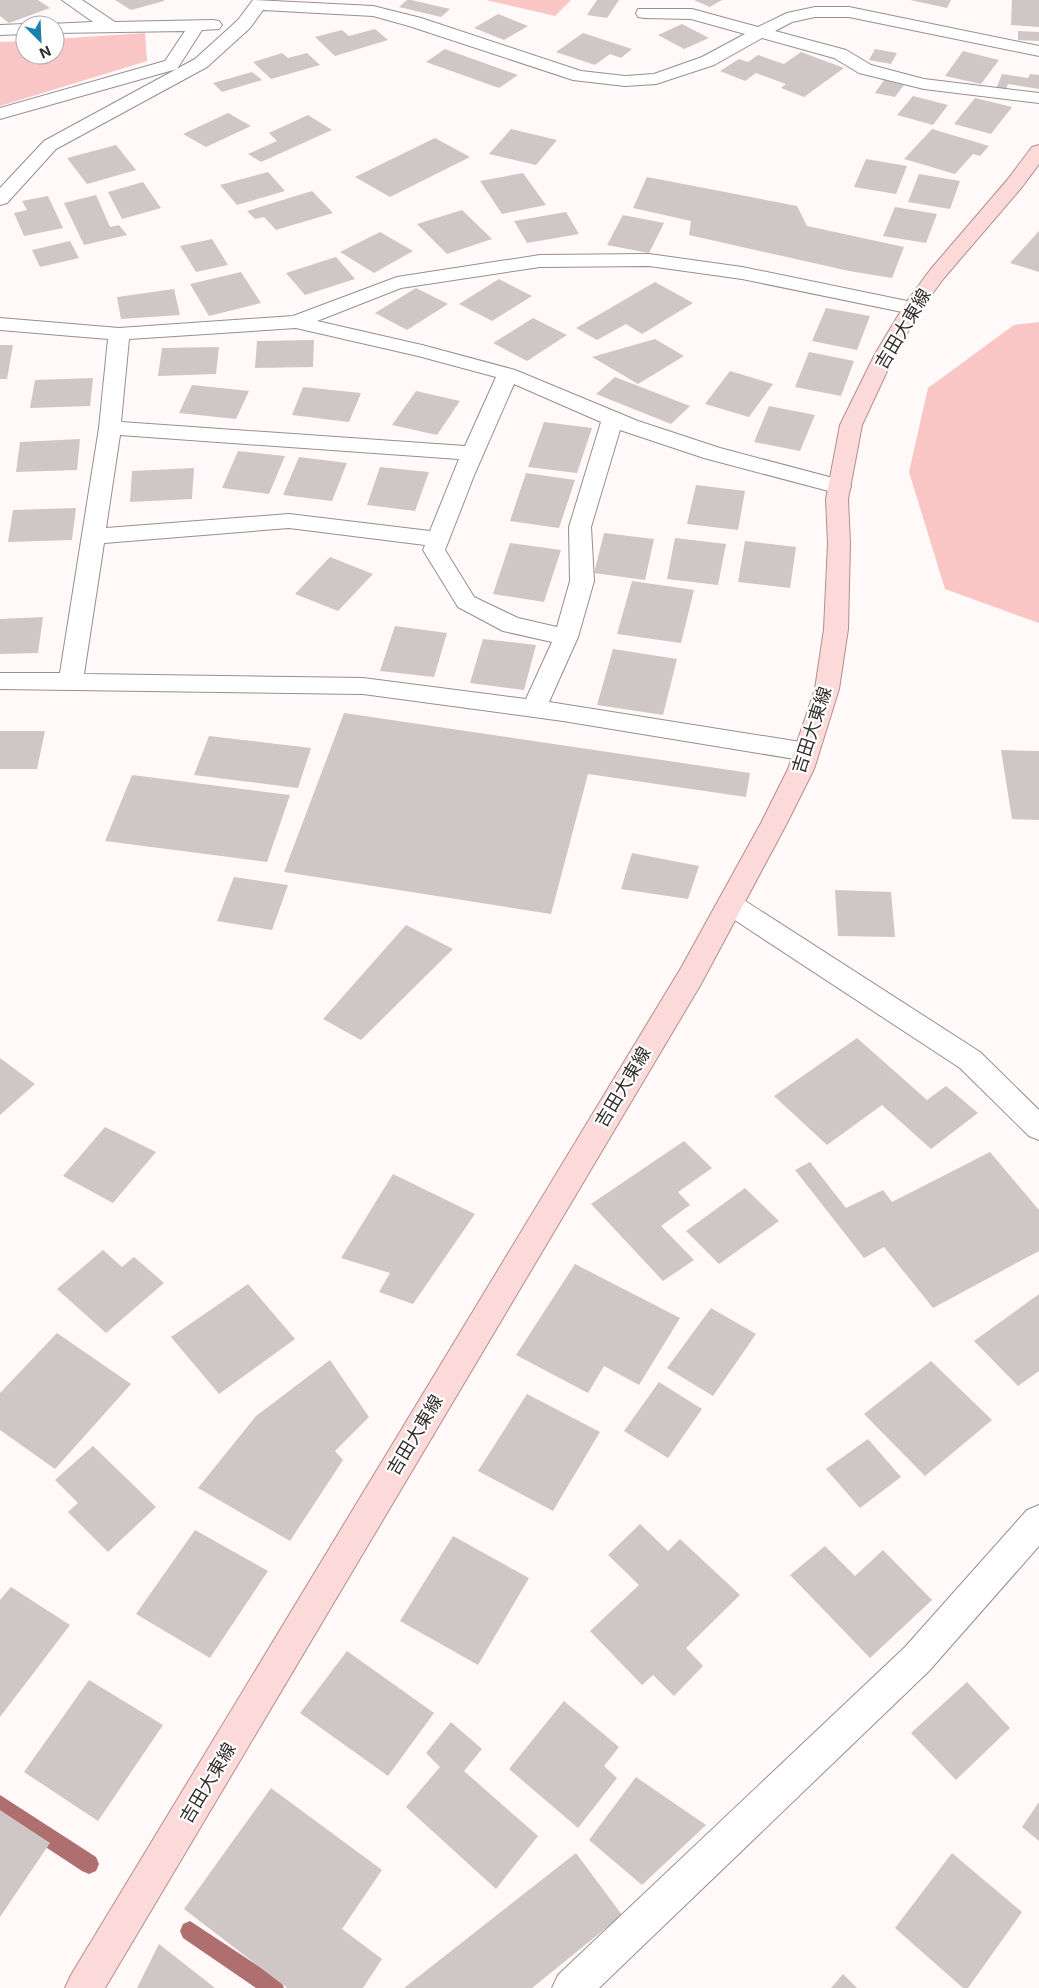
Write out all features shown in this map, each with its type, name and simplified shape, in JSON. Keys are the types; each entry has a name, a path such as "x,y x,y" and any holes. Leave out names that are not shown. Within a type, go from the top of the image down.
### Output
{"main road":[{"name":"吉田大東線","path":"84,1988 227,1752 593,1136 691,976 774,823 801,769 827,689 836,629 839,543 837,499 851,424 885,354 912,308 1038,154"}],"street":[{"path":"70,0 109,25"},
{"path":"0,199 50,145 201,63 244,24 260,3 373,11 415,22 579,76 625,81 656,79 708,61 787,18 816,12 850,12 1039,51"},
{"path":"644,13 692,14 840,54 865,69 924,84 1039,98"},
{"path":"65,27 109,25 244,24"},
{"path":"5,108 171,65 197,25"},
{"path":"0,30 15,29"},
{"path":"0,176 25,172"},
{"path":"296,322 397,283 540,261 649,260 742,273 912,308"},
{"path":"0,324 119,334 296,322 422,351 508,374 630,426 712,453 840,487"},
{"path":"71,682 110,428 119,334"},
{"path":"508,374 473,453 434,550 466,602 511,626 566,636"},
{"path":"534,709 566,636 582,581 580,527 613,418"},
{"path":"110,428 473,453"},
{"path":"94,536 289,521 438,539"},
{"path":"0,681 363,686 534,709 807,752"},
{"path":"730,904 970,1060 1039,1128"},
{"path":"572,1988 917,1659 1039,1521"}],"shaded area":[{"path":"486,0 571,0 555,16"},
{"path":"145,33 147,61 0,106 0,42 15,41 15,65 65,65 65,38"},
{"path":"1039,322 1039,623 945,589 909,472 928,388 1014,325"}],"building":[{"path":"0,0 38,0 50,8 31,15 15,15 15,21 9,23 0,16"},
{"path":"115,0 164,0 164,1 131,10"},
{"path":"407,0 450,9 441,17 399,7"},
{"path":"597,0 619,0 607,18 587,15"},
{"path":"694,0 722,0 710,7"},
{"path":"910,0 951,0 947,8"},
{"path":"1012,0 1039,0 1039,27 1011,25"},
{"path":"498,14 528,26 504,40 474,28"},
{"path":"682,24 709,38 684,49 658,35"},
{"path":"375,29 388,40 335,56 315,37 342,30 349,36"},
{"path":"1018,31 1039,32 1039,41 1018,40"},
{"path":"583,33 632,49 621,58 610,54 595,65 556,52"},
{"path":"445,49 518,75 499,88 426,62"},
{"path":"875,49 897,53 891,64 869,60"},
{"path":"963,51 999,60 981,84 945,76"},
{"path":"801,52 844,68 804,97 781,88 786,84 756,73 745,81 720,71 739,59 748,62 758,55 784,64"},
{"path":"282,53 288,58 307,53 320,65 271,79 253,62"},
{"path":"252,72 262,80 222,92 213,83"},
{"path":"1002,74 1028,78 1030,74 1039,75 1039,89 1008,84 1006,90 996,89"},
{"path":"884,80 904,85 895,97 875,93"},
{"path":"913,96 948,105 933,125 897,115"},
{"path":"975,98 1012,107 991,134 954,124"},
{"path":"228,113 251,126 206,147 183,134"},
{"path":"308,115 332,130 261,162 248,154 277,141 269,133"},
{"path":"511,129 557,140 536,165 489,154"},
{"path":"932,129 989,146 980,156 973,154 955,174 904,159"},
{"path":"435,138 470,157 390,197 355,177"},
{"path":"116,145 136,170 87,184 67,158"},
{"path":"866,159 907,166 896,194 854,187"},
{"path":"268,172 285,191 237,205 220,185"},
{"path":"523,173 546,205 502,214 480,181"},
{"path":"919,174 960,181 950,209 908,202"},
{"path":"647,177 797,206 807,226 904,247 892,278 849,271 689,235 691,221 633,208"},
{"path":"143,182 161,208 122,219 108,192"},
{"path":"312,191 333,213 276,230 264,217 255,219 247,211"},
{"path":"96,195 110,227 119,225 127,235 84,245 64,203"},
{"path":"48,196 63,228 24,236 14,213 27,210 22,201"},
{"path":"895,207 937,214 926,243 883,236"},
{"path":"462,210 492,239 447,254 417,224"},
{"path":"566,212 579,234 527,243 514,221"},
{"path":"623,215 664,223 649,253 607,245"},
{"path":"1039,231 1039,272 1010,263"},
{"path":"380,232 413,251 374,273 340,252"},
{"path":"212,239 228,265 196,272 180,246"},
{"path":"70,241 79,258 40,267 32,250"},
{"path":"336,257 355,279 305,295 286,273"},
{"path":"241,272 261,303 209,316 190,284"},
{"path":"499,279 532,296 492,321 459,304"},
{"path":"655,282 693,303 642,334 626,324 597,340 576,328"},
{"path":"416,288 448,304 407,330 375,313"},
{"path":"174,289 180,315 121,319 117,297"},
{"path":"826,308 870,316 857,350 812,341"},
{"path":"533,318 567,335 527,361 493,343"},
{"path":"655,339 684,356 638,384 592,357"},
{"path":"314,340 313,367 255,368 257,341"},
{"path":"0,345 13,345 7,379 0,379"},
{"path":"219,347 216,374 158,376 162,348"},
{"path":"809,352 854,361 841,396 795,387"},
{"path":"730,371 773,384 749,417 705,404"},
{"path":"615,377 690,406 671,424 596,394"},
{"path":"93,378 90,406 30,408 35,380"},
{"path":"192,385 249,391 236,419 179,413"},
{"path":"303,387 361,393 349,422 292,415"},
{"path":"416,391 460,401 437,435 392,425"},
{"path":"769,406 815,415 800,451 754,442"},
{"path":"544,422 592,428 577,473 528,467"},
{"path":"80,439 77,470 16,472 20,442"},
{"path":"238,451 285,456 269,494 222,488"},
{"path":"299,457 347,463 332,501 283,495"},
{"path":"380,467 429,472 415,511 367,505"},
{"path":"194,468 192,499 130,502 132,471"},
{"path":"526,473 575,480 559,528 510,521"},
{"path":"696,485 745,491 738,530 687,524"},
{"path":"76,508 72,540 8,542 13,510"},
{"path":"604,533 654,539 645,580 594,573"},
{"path":"675,538 726,544 718,585 667,579"},
{"path":"745,541 796,547 790,588 738,582"},
{"path":"510,543 561,550 544,602 493,594"},
{"path":"330,557 373,574 338,611 295,594"},
{"path":"632,581 694,590 681,643 617,634"},
{"path":"43,617 38,653 0,654 0,619"},
{"path":"395,626 447,633 434,677 380,671"},
{"path":"483,639 536,645 524,690 470,683"},
{"path":"613,649 677,659 663,715 597,705"},
{"path":"344,713 750,773 746,797 588,774 551,914 284,872"},
{"path":"0,731 45,731 37,769 0,769"},
{"path":"209,736 311,748 298,788 194,775"},
{"path":"1001,750 1039,751 1039,820 1012,819"},
{"path":"132,775 290,795 267,862 105,841"},
{"path":"632,853 699,866 688,899 621,889"},
{"path":"234,877 288,885 272,930 217,921"},
{"path":"835,890 891,892 895,937 838,936"},
{"path":"406,925 453,949 361,1040 323,1019"},
{"path":"857,1038 927,1100 946,1086 978,1113 931,1149 882,1105 827,1145 774,1096"},
{"path":"0,1058 35,1084 0,1115"},
{"path":"105,1127 156,1152 113,1203 63,1176"},
{"path":"684,1141 712,1168 678,1192 690,1205 661,1226 694,1260 663,1281 591,1204"},
{"path":"990,1152 1039,1210 1039,1251 933,1308 884,1247 864,1258 795,1170 810,1162 846,1208 883,1190 892,1202"},
{"path":"393,1174 475,1214 413,1304 379,1292 390,1273 341,1258"},
{"path":"745,1188 779,1221 719,1264 686,1231"},
{"path":"103,1250 122,1267 134,1257 164,1283 106,1333 57,1289"},
{"path":"575,1264 680,1318 639,1385 604,1366 588,1393 516,1355"},
{"path":"248,1284 295,1339 219,1394 171,1337"},
{"path":"1039,1294 1039,1371 1018,1386 974,1341"},
{"path":"711,1308 756,1334 713,1396 667,1368"},
{"path":"57,1333 131,1384 55,1469 0,1430 0,1393"},
{"path":"330,1360 369,1417 335,1451 343,1460 290,1541 198,1488 256,1416"},
{"path":"931,1361 992,1420 925,1476 864,1414"},
{"path":"659,1382 702,1409 668,1458 624,1431"},
{"path":"527,1394 600,1432 553,1511 478,1471"},
{"path":"868,1439 901,1477 860,1508 826,1469"},
{"path":"93,1446 156,1507 108,1552 68,1512 78,1503 55,1480"},
{"path":"640,1524 668,1551 680,1539 740,1595 686,1648 703,1666 674,1696 653,1675 642,1685 590,1631 639,1585 608,1555"},
{"path":"195,1530 268,1571 210,1658 136,1614"},
{"path":"453,1536 529,1578 478,1665 400,1621"},
{"path":"825,1546 855,1576 883,1550 932,1600 870,1658 790,1575"},
{"path":"11,1587 70,1625 0,1717 0,1600"},
{"path":"347,1651 434,1713 388,1776 300,1713"},
{"path":"89,1680 163,1725 98,1821 24,1772"},
{"path":"967,1682 1010,1728 956,1780 911,1733"},
{"path":"564,1701 619,1747 604,1766 617,1778 578,1828 509,1769"},
{"path":"451,1722 482,1749 464,1771 538,1836 496,1889 406,1807 440,1767 426,1753"},
{"path":"636,1777 706,1825 642,1885 589,1840"},
{"path":"271,1788 382,1870 342,1929 382,1959 363,1988 287,1988 184,1909"},
{"path":"1039,1802 1039,1841 1022,1827"},
{"path":"0,1810 50,1843 0,1917"},
{"path":"576,1853 622,1915 532,1988 404,1988"},
{"path":"952,1853 1022,1912 968,1988 963,1988 895,1928"},
{"path":"159,1944 215,1988 137,1988"},
{"path":"843,1974 857,1988 831,1988"}],"waterway":[{"path":"0,1805 89,1864"},
{"path":"190,1931 274,1988"}]}
